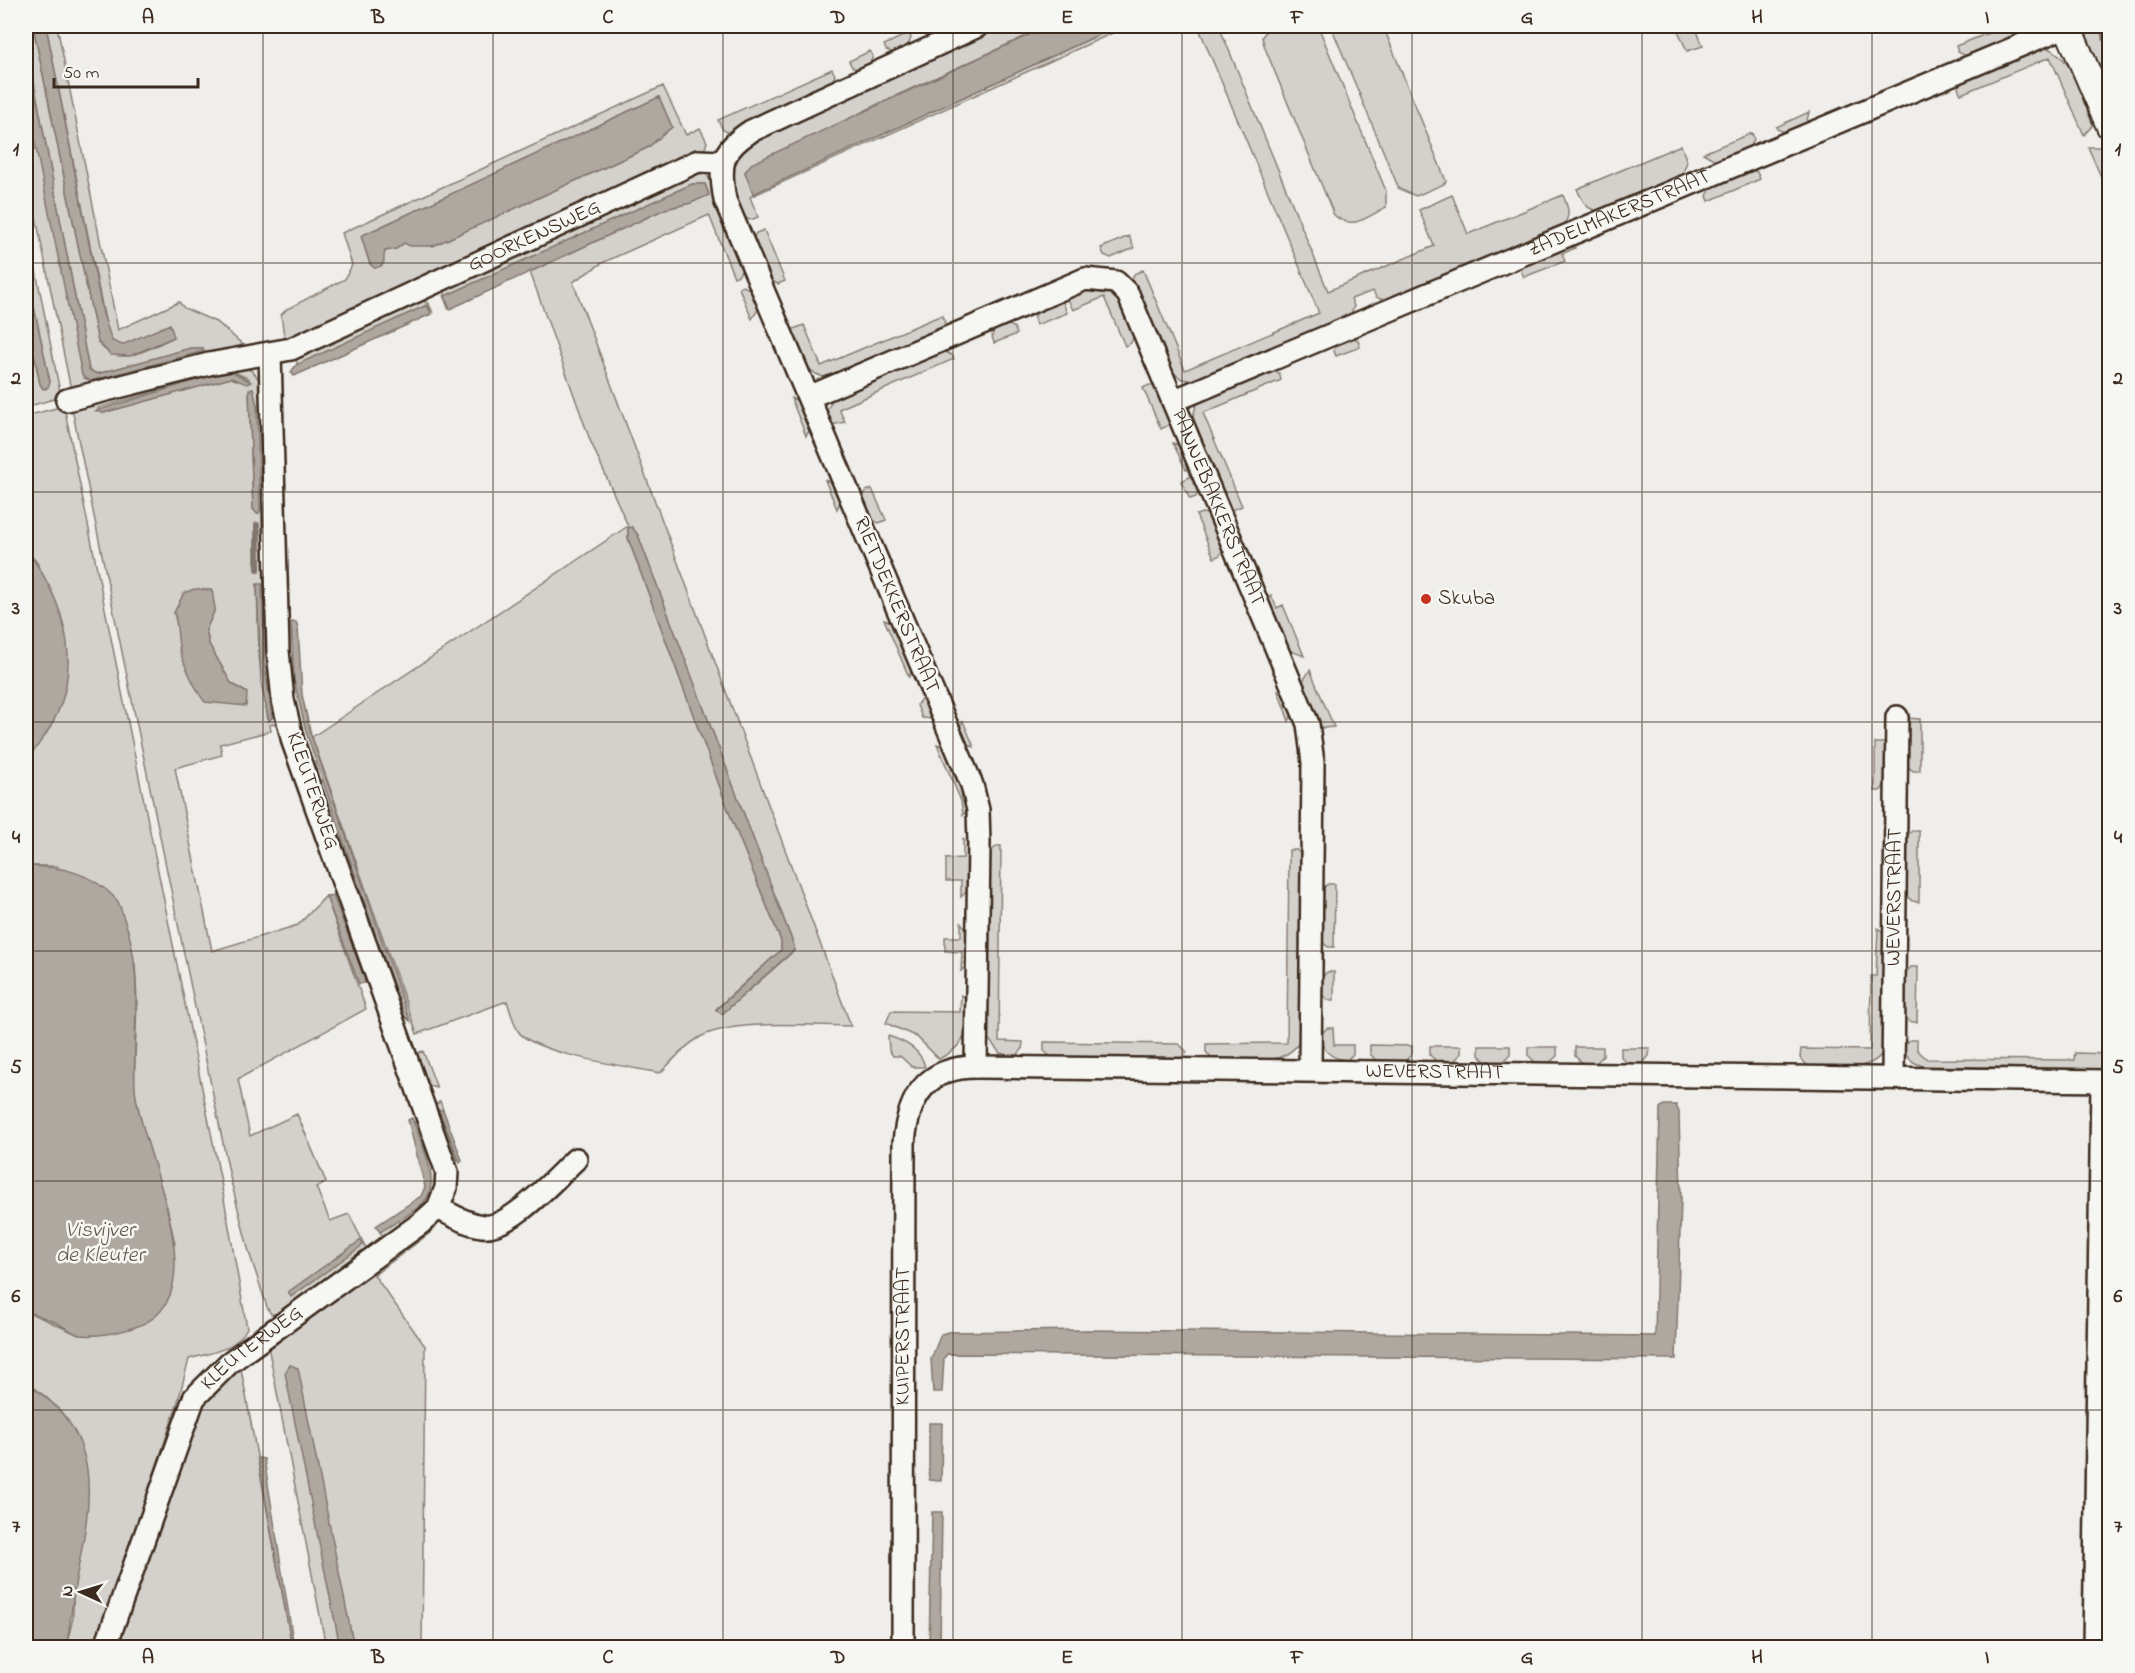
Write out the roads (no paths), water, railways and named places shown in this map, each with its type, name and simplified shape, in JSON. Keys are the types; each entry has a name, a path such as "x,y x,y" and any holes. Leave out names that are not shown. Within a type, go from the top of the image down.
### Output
{"street":[{"path":"722,162 733,143 751,131 978,26"},
{"path":"2067,26 2109,126"},
{"name":"ZADELMAKERSTRAAT","path":"1173,401 2067,26"},
{"name":"GOORKENSWEG","path":"67,400 209,364 270,354 302,344 698,161 722,162"},
{"name":"RIETDEKKERSTRAAT","path":"722,162 725,200 972,785 978,810 979,843 976,1067"},
{"name":"PANNEBAKKERSTRAAT","path":"809,397 1085,279 1116,282 1128,294 1310,734 1313,763 1310,1070"},
{"name":"KLEUTERWEG","path":"105,1647 194,1398 229,1363 438,1208 446,1188 447,1172 293,742 283,700 278,651 270,354"},
{"name":"WEVERSTRAAT","path":"1893,1077 1897,717"},
{"name":"KUIPERSTRAAT","path":"903,1647 906,1120 912,1103 925,1084 941,1073 960,1067 976,1067"},
{"name":"WEVERSTRAAT","path":"976,1067 2106,1081"},
{"path":"2094,1647 2106,1081"},
{"path":"438,1208 464,1221 484,1227 495,1226 510,1219 576,1158"}],"water":[{"path":"33,26 46,26 103,314 112,341 122,345 170,324 174,337 130,356 111,355 98,342"},
{"path":"1048,26 1118,26 753,194 745,172 751,164"},
{"path":"2098,26 2109,26 2109,53"},
{"path":"26,41 89,370 97,374 191,348 203,348 204,351 91,381 82,375 26,99"},
{"path":"659,97 672,127 647,148 433,246 410,246 404,243 396,249 385,251 382,265 375,268 370,264 361,236"},
{"path":"692,184 705,184 709,195 691,203 665,209 450,309 445,296"},
{"path":"26,270 50,382 48,387 43,389 40,384 26,312"},
{"path":"427,305 431,314 294,376 291,372 296,365"},
{"path":"229,370 251,382 247,384 231,378 103,413 96,411"},
{"path":"253,388 257,406 260,511 257,514 253,509 249,390"},
{"path":"632,527 638,535 794,946 794,950 722,1014 716,1010 781,950 781,941 732,820 628,538 628,528"},
{"path":"26,549 56,601 64,628 68,655 66,682 59,709 46,734 26,759"},
{"path":"257,584 262,584 264,661 272,718 269,721 261,682"},
{"path":"194,589 212,590 215,609 206,630 209,644 231,683 247,693 246,706 205,702 186,666 180,651 174,613 184,593"},
{"path":"291,622 296,622 298,627 302,695 311,735 410,1021 403,1015 306,732 294,680"},
{"name":"Visvijver de Kleuter","path":"26,866 51,867 75,872 96,882 106,890 119,905 130,937 134,958 136,979 135,1087 139,1112 169,1217 174,1252 173,1284 162,1309 138,1326 109,1334 80,1335 26,1311"},
{"path":"333,895 365,983 359,984 326,896"},
{"path":"1664,1105 1676,1105 1679,1112 1681,1199 1676,1359 947,1354 944,1358 942,1392 933,1392 931,1359 941,1334 948,1332 1086,1330 1655,1336 1660,1108"},
{"path":"439,1110 443,1110 462,1160 460,1163"},
{"path":"412,1118 428,1161 431,1185 429,1195 413,1211 380,1232 376,1226 421,1196 425,1187 408,1120"},
{"path":"361,1240 363,1245 291,1297 288,1292"},
{"path":"290,1365 298,1368 354,1647 340,1647 285,1373"},
{"path":"26,1383 52,1402 70,1423 81,1446 87,1470 86,1522 66,1647 26,1647"},
{"path":"929,1423 942,1423 941,1481 929,1480"},
{"path":"258,1458 264,1459 294,1647 292,1647"},
{"path":"932,1512 942,1512 940,1647 929,1647"}],"waterway":[{"path":"257,525 258,569"}],"place":[{"name":"Skuba","path":"1426,599"}]}
